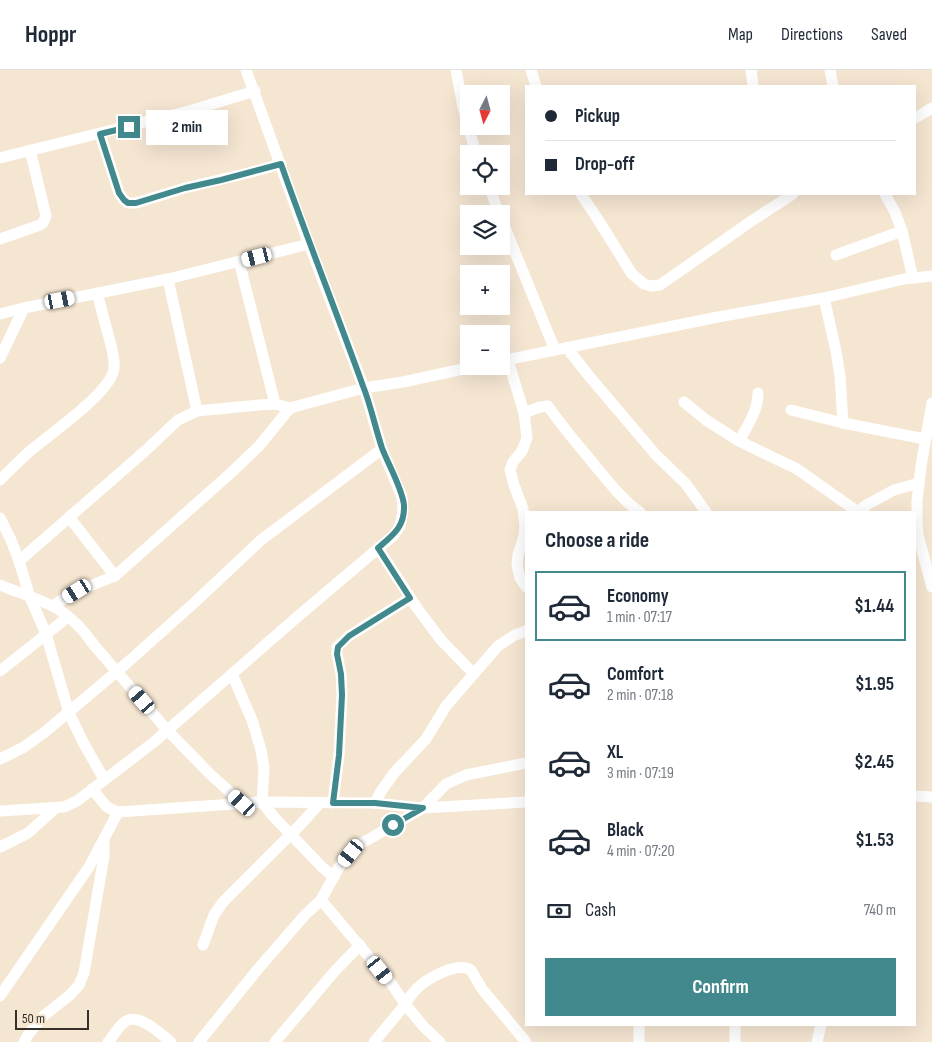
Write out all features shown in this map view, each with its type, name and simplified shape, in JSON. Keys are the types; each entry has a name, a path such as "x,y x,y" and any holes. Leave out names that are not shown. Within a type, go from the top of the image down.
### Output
{"street":[{"path":"0,810 56,808 70,805 77,801 154,742 397,532 400,526 404,511 402,497 382,449 364,388 246,70"},
{"path":"456,70 463,107 474,145"},
{"path":"531,70 536,85"},
{"path":"751,70 753,85"},
{"path":"830,70 833,85"},
{"path":"0,158 190,112 255,92"},
{"path":"916,117 932,108"},
{"path":"100,134 119,193 128,203 140,202 185,188 281,164"},
{"path":"0,239 36,227 43,223 46,216 30,150"},
{"path":"582,195 632,274 644,284 651,286 660,284 791,195"},
{"path":"886,195 895,212 902,231 913,278"},
{"path":"836,255 902,231"},
{"path":"510,240 555,350"},
{"path":"0,314 168,279 309,244"},
{"path":"239,261 274,404"},
{"path":"510,360 718,317 824,298 913,278 932,279"},
{"path":"168,279 197,410"},
{"path":"0,480 29,452 90,402 112,377 114,363 111,345 97,293"},
{"path":"824,298 840,376 843,423"},
{"path":"0,358 24,308"},
{"path":"567,348 656,455 686,484 705,511"},
{"path":"19,561 178,420 197,410 274,404 290,408 364,388 460,370"},
{"path":"510,375 524,413 527,438 522,451 513,462 510,470 524,509 524,536 518,555 518,565 520,578 525,586"},
{"path":"740,441 755,413 758,393"},
{"path":"684,402 706,420 740,441 796,469 857,511"},
{"path":"932,403 925,439 927,459 919,483 917,501 918,534 932,587"},
{"path":"524,413 548,406 615,488 632,507 638,511"},
{"path":"52,606 77,591 115,576 252,452 290,408"},
{"path":"791,410 843,423 925,439"},
{"path":"0,759 24,747 69,713 194,603 262,540 382,449"},
{"path":"859,511 894,490 919,483"},
{"path":"69,516 115,576"},
{"path":"0,518 11,540 30,597 46,634 69,713 104,779"},
{"path":"378,548 410,598 441,640 474,674"},
{"path":"0,586 52,606 85,632 94,645 168,730 210,774 242,803"},
{"path":"333,803 339,755 342,695 341,674 337,654 338,647 349,636 410,598"},
{"path":"0,671 68,617"},
{"path":"375,803 380,792 394,773 426,739 446,706 498,646 515,635 525,631"},
{"path":"232,674 252,720 261,750 264,768 262,802 322,868 334,877"},
{"path":"199,1042 258,969 305,915 321,900 340,867 357,846 423,808 446,784 466,776 525,763"},
{"path":"92,789 108,807 118,812 262,802 375,803 423,808 525,802"},
{"path":"916,796 932,797"},
{"path":"203,945 214,915 223,902 291,835 320,803"},
{"path":"0,847 28,833 56,808"},
{"path":"0,996 89,867 118,812"},
{"path":"24,1042 41,1018 70,995 79,985 84,973 103,866 104,840"},
{"path":"321,900 360,945 424,1027 440,1042"},
{"path":"275,1042 334,972 360,945"},
{"path":"374,1042 412,993 430,979 458,967 471,970 482,989 526,1042"},
{"path":"108,1042 126,1021 132,1018 143,1021 171,1042"},
{"path":"639,1026 639,1042"},
{"path":"735,1026 735,1042"},
{"path":"817,1042 821,1026"}],"route":[{"path":"129,127 100,134 119,193 128,203 140,202 185,188 281,164 309,244 364,388 382,449 404,505 404,511 397,532 378,548 410,598 349,636 338,647 337,654 341,674 342,695 339,755 333,803 375,803 423,808 393,825"}]}
